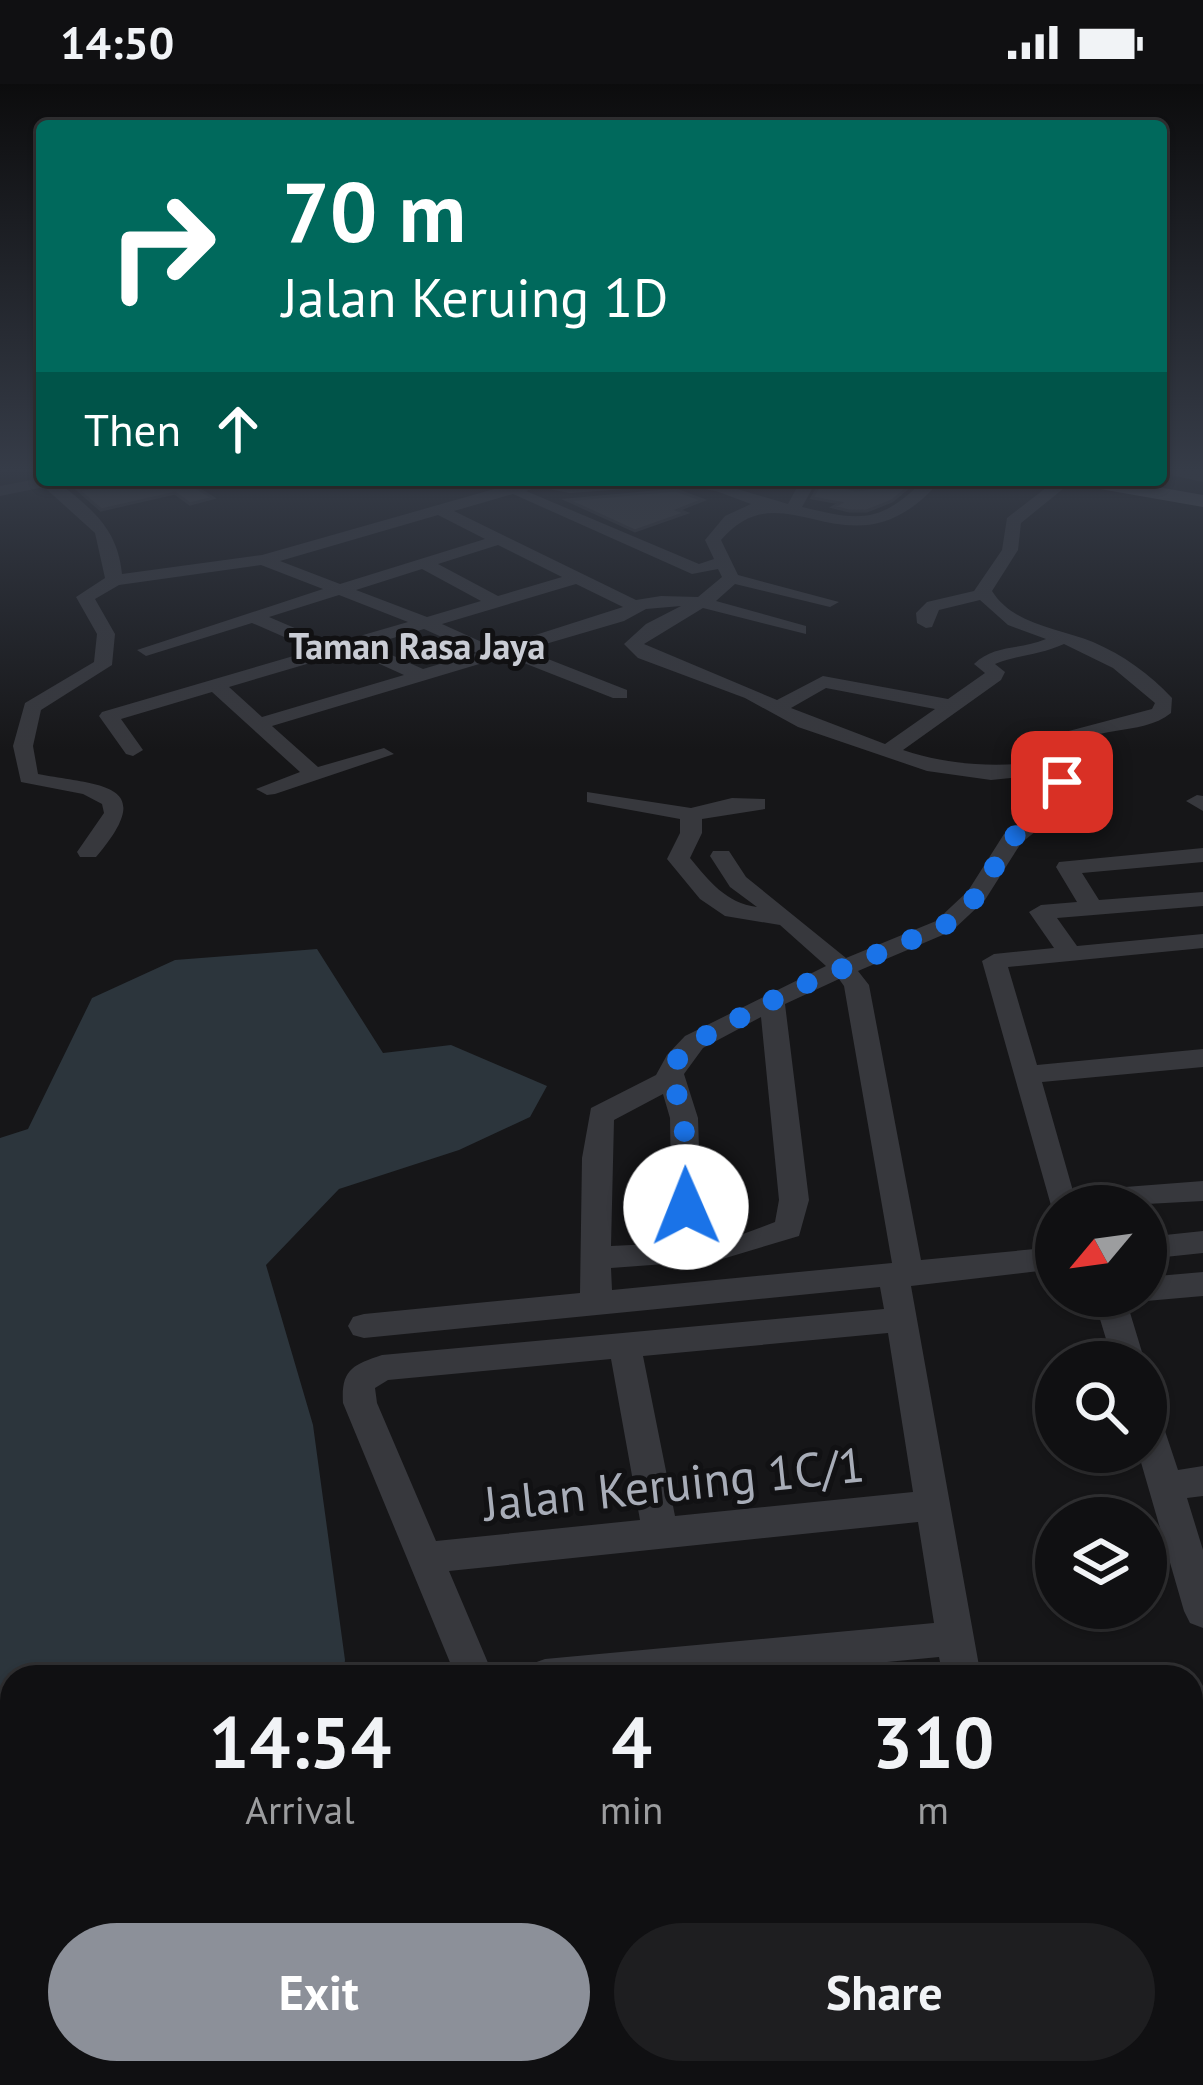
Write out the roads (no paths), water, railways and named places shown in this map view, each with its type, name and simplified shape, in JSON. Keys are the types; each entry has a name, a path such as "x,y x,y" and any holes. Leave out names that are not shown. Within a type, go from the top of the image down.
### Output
{"street":[{"path":"113,563 114,580"},
{"path":"88,852 111,830 116,814 112,799 93,786 28,778 23,746 32,707 103,664 109,642 106,625 85,597 114,580 238,563"},
{"path":"271,563 620,694"},
{"path":"146,650 417,563"},
{"path":"425,563 496,602"},
{"path":"547,563 634,606"},
{"path":"683,563 698,570 727,570 830,602"},
{"path":"724,563 727,570"},
{"path":"926,623 925,613 932,606 985,595 1003,563"},
{"path":"727,570 702,604 635,638 635,648 778,707 805,723 958,771 1012,773 1055,766"},
{"path":"134,750 109,723 109,716 578,578"},
{"path":"596,1304 601,1115 657,1088 694,1042 843,968 944,926 977,896 1012,838 1058,805 1062,782 1052,754 1067,739 1161,713 1165,702 1116,662 1000,612 985,595"},
{"path":"258,724 618,617 634,606 668,600 702,604 800,630"},
{"path":"256,618 327,649"},
{"path":"891,749 997,674 983,664 990,658 1032,652 1063,638"},
{"path":"350,643 422,675"},
{"path":"778,707 823,682 953,706"},
{"path":"213,683 315,775"},
{"path":"267,789 384,754"},
{"path":"595,797 691,815 732,804 757,804"},
{"path":"691,815 691,833 678,859 686,873 734,911 787,919"},
{"path":"1092,908 1067,867 1203,855"},
{"path":"721,856 738,882 843,968 856,986 902,1276 899,1320 960,1665"},
{"path":"1071,954 1041,912 1203,899"},
{"path":"1203,941 994,961 1062,1202 1203,1191"},
{"path":"595,1258 763,1241 788,1228 794,1200 772,1004"},
{"path":"1027,1075 1203,1058"},
{"path":"671,1075 684,1118 687,1251"},
{"path":"1167,1246 1203,1242"},
{"path":"364,1326 1035,1260"},
{"path":"1167,1287 1203,1284"},
{"path":"470,1665 360,1403 358,1382 382,1368 899,1320"},
{"path":"626,1346 660,1533"},
{"path":"1162,1473 1203,1611"},
{"path":"1166,1486 1203,1481"},
{"name":"Jalan Keruing 1C/1","path":"424,1558 934,1505"},
{"path":"671,1665 956,1638"}],"district":[{"name":"Taman Rasa Jaya","path":"417,646"}]}
